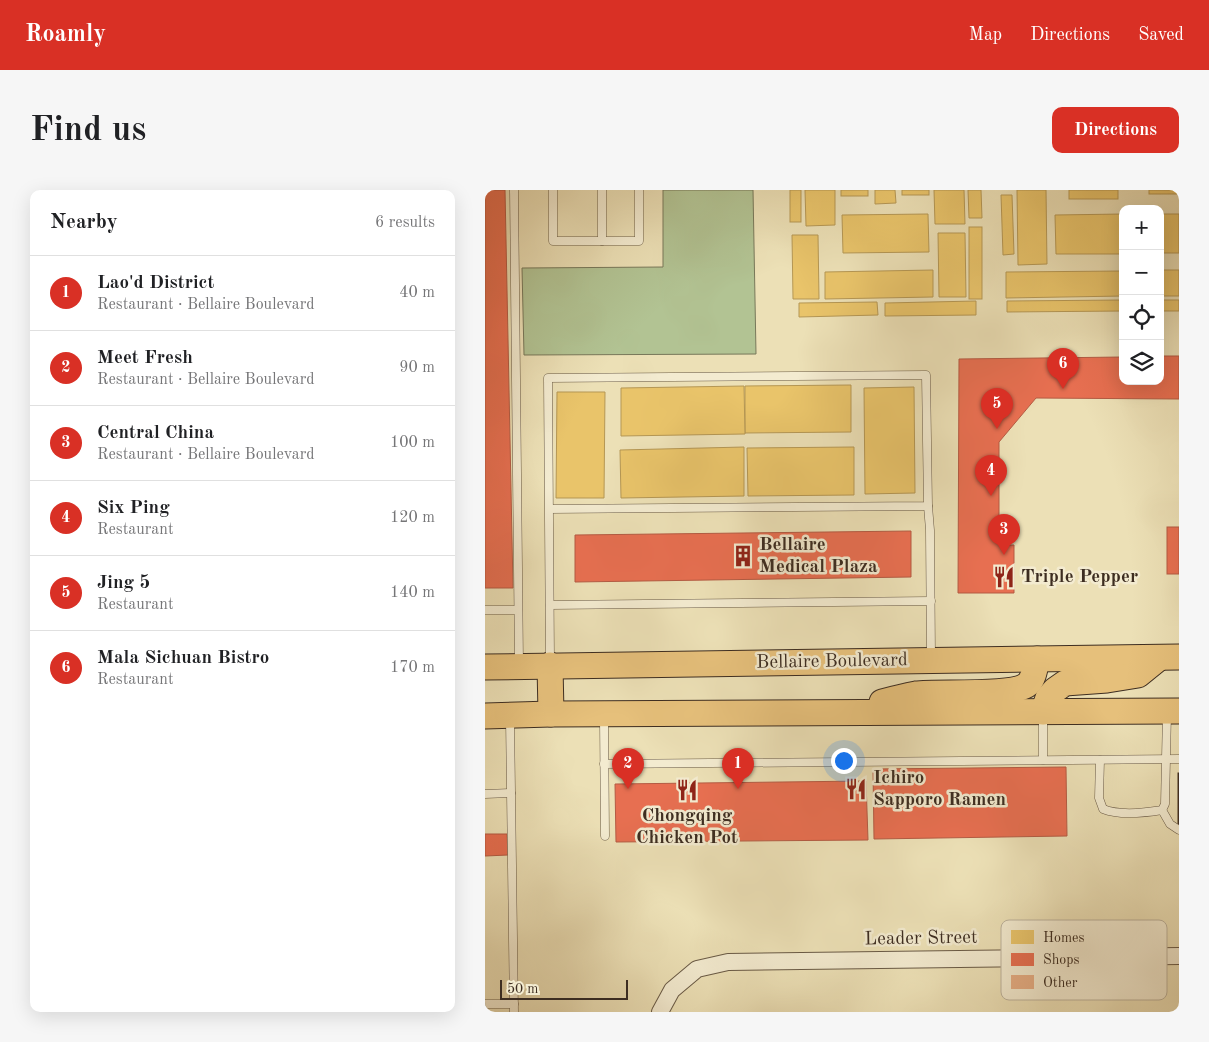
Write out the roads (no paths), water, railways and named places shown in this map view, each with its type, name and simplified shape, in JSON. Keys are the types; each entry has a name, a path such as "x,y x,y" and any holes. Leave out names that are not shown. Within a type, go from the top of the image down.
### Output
{"main road":[{"name":"Bellaire Boulevard","path":"485,666 1169,658"},
{"path":"1043,712 1047,698 1065,683 1107,680 1138,675 1169,658"},
{"path":"836,712 916,694 1015,690 1027,685 1034,675 1037,659"},
{"path":"550,665 551,714"},
{"path":"485,716 551,714 1173,711"}],"street":[{"name":"Leader Street","path":"660,1012 672,990 697,969 728,962 1001,958"}],"lane":[{"path":"514,190 519,665"},
{"path":"553,190 553,241 603,241 639,241 639,190"},
{"path":"603,190 603,241"},
{"path":"550,665 548,378 926,375 931,660"},
{"path":"549,509 928,506"},
{"path":"549,605 931,601"},
{"path":"485,610 518,610"},
{"path":"1100,760 1099,798 1103,809 1111,813 1161,810 1165,804 1167,759 1173,711"},
{"path":"1043,712 1043,760"},
{"path":"604,714 605,836"},
{"path":"485,1004 514,1008 510,715"},
{"path":"604,764 1179,759"},
{"path":"485,794 511,794"},
{"path":"1161,810 1170,824 1179,830"}],"place":[{"name":"Mala Sichuan Bistro","path":"1063,389"},
{"name":"Jing 5","path":"997,429"},
{"name":"Six Ping","path":"991,496"},
{"name":"Central China","path":"1004,555"},
{"name":"Bellaire Medical Plaza","path":"743,556"},
{"name":"Triple Pepper","path":"1004,577"},
{"name":"Meet Fresh","path":"628,789"},
{"name":"Lao'd District","path":"738,789"},
{"name":"Ichiro Sapporo Ramen","path":"856,789"},
{"name":"Chongqing Chicken Pot","path":"687,790"}]}
